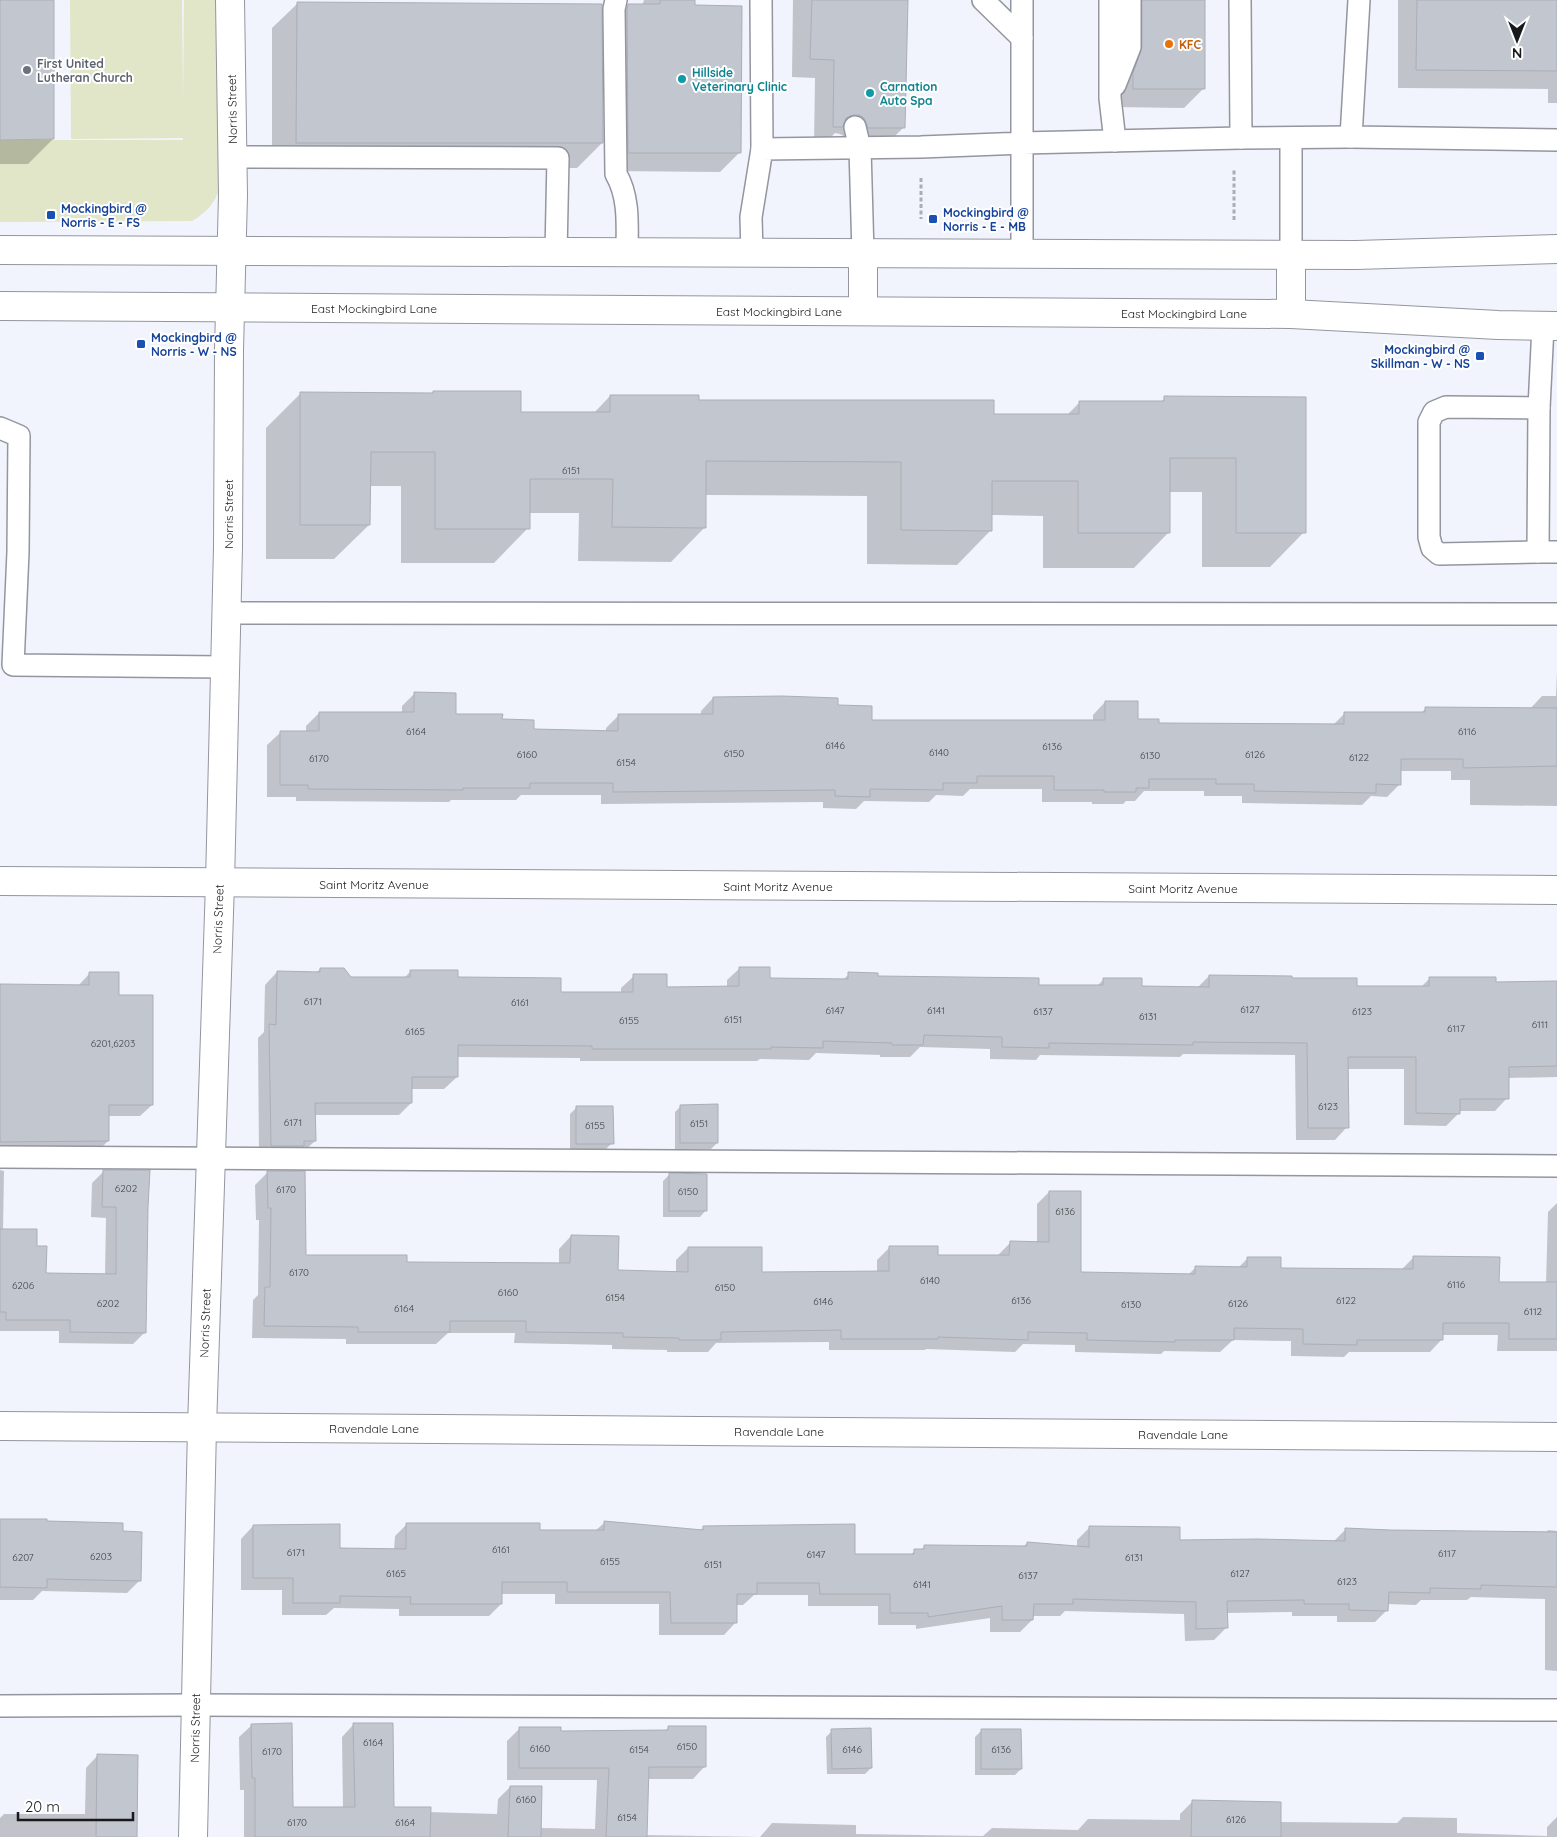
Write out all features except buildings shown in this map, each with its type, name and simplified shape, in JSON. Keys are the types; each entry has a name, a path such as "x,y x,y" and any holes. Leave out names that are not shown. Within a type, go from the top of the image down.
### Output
{"street":[{"name":"Norris Street","path":"193,1837 209,1158 220,883 225,667 232,252 230,0"},
{"path":"0,250 627,254 1356,255 1557,249"},
{"path":"863,254 863,311"},
{"path":"1291,255 1291,314"},
{"name":"East Mockingbird Lane","path":"0,306 1291,314 1550,326"},
{"name":"Saint Moritz Avenue","path":"0,881 1557,890"},
{"name":"Ravendale Lane","path":"0,1426 1557,1437"}],"lane":[{"path":"616,0 614,9 616,174 623,186 627,216 627,254"},
{"path":"752,254 751,217 762,149 760,0"},
{"path":"982,0 1022,38"},
{"path":"1022,0 1022,254"},
{"path":"1110,0 1110,98 1114,141"},
{"path":"1110,98 1130,47 1130,0"},
{"path":"1240,0 1241,138"},
{"path":"1351,137 1359,0"},
{"path":"855,127 860,148 863,254"},
{"path":"762,149 860,148 889,138 921,147 1241,138 1351,137 1557,140"},
{"path":"1291,138 1291,255"},
{"path":"232,157 558,158 556,253"},
{"path":"1539,408 1446,406 1434,412 1429,422 1430,537 1432,548 1439,554 1547,552 1539,408 1550,326"},
{"path":"0,428 19,436 18,552 13,665 225,667"},
{"path":"226,613 1557,614"},
{"path":"0,1157 1557,1166"},
{"path":"0,1706 195,1705 1557,1710"}],"path":[{"path":"921,147 921,222"},
{"path":"1234,166 1234,220"}],"green space":[{"path":"70,0 182,0 183,100 184,0 220,0 220,188 209,207 192,221 0,222 0,140 183,140 183,138 71,139"}],"place":[{"name":"KFC","path":"1169,44"},
{"name":"First United Lutheran Church","path":"27,70"},
{"name":"Hillside Veterinary Clinic","path":"682,79"},
{"name":"Carnation Auto Spa","path":"870,93"},
{"name":"Mockingbird @ Norris - E - FS","path":"51,215"},
{"name":"Mockingbird @ Norris - E - MB","path":"933,219"},
{"name":"Mockingbird @ Norris - W - NS","path":"141,344"},
{"name":"Mockingbird @ Skillman - W - NS","path":"1480,356"}]}
